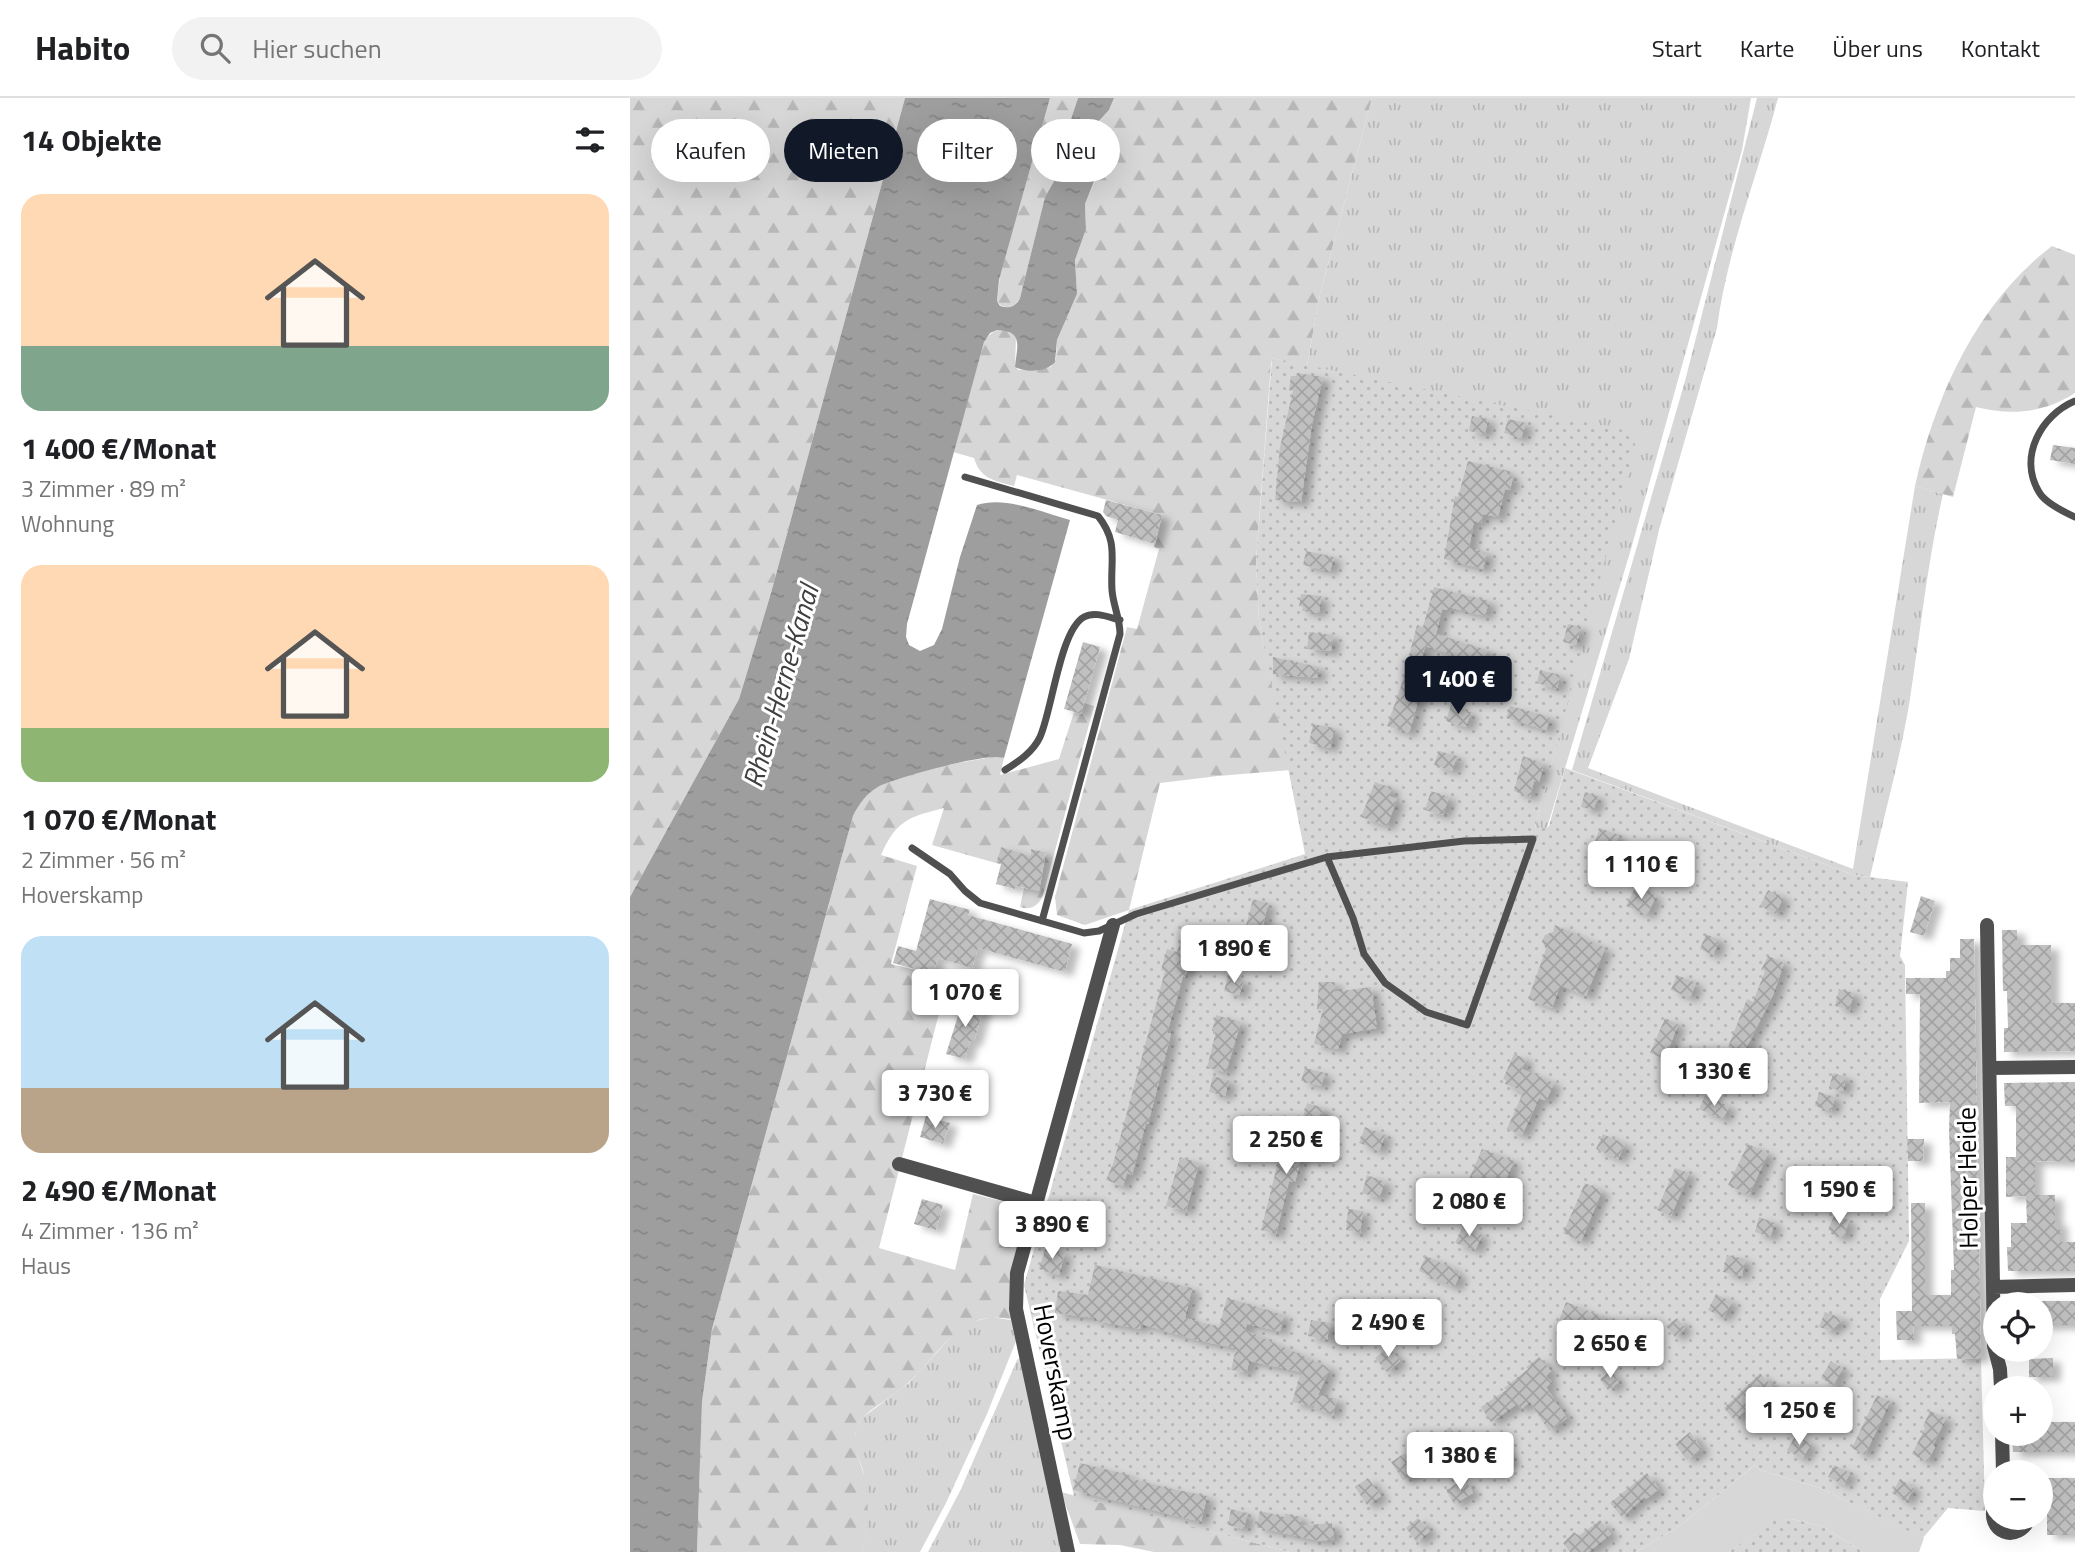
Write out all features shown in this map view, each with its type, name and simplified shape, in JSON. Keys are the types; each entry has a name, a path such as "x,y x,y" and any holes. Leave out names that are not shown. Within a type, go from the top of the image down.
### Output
{"street":[{"name":"Hoverskamp","path":"1068,1552 1016,1309 1017,1273 1113,925"},
{"name":"Holper Heide","path":"1987,925 1994,1346 2000,1376"},
{"path":"1990,1068 2075,1067"},
{"path":"899,1164 1037,1203"},
{"name":"Holper Heide","path":"1993,1287 2075,1285"},
{"path":"2002,1530 2013,1533 2020,1530"}],"lane":[{"path":"2075,401 2062,406 2045,422 2036,437 2031,455 2031,475 2040,495 2075,517"},
{"path":"965,477 1098,516 1107,527 1113,544 1112,592 1120,620 1120,634 1042,921"},
{"path":"1005,770 1021,760 1039,738 1070,631 1083,617 1096,613 1120,620"},
{"path":"912,848 950,874 965,891 980,902 1084,933 1099,931 1136,914 1327,857 1464,841 1533,839 1467,1025 1426,1012 1385,983 1364,954 1353,918 1327,857"}],"green space":[{"path":"630,98 905,98 899,119 784,119 784,182 882,182 771,593 739,699 630,897"},
{"path":"1050,98 1078,98 1071,119 1044,119"},
{"path":"1114,98 1372,98 1320,294 1307,366 1272,358 1271,364 1256,561 1259,621 1290,770 1160,783 1129,910 1085,925 1057,915 1055,897 1127,627 1137,629 1159,549 1154,547 1162,515 1017,475 1014,486 989,478 980,471 974,458 953,452 984,342 991,334 1003,330 1016,337 1015,367 1019,370 1051,367 1056,359 1057,340 1077,294 1075,260 1086,228 1085,204 1095,182 1120,182 1120,119 1101,119 1109,110"},
{"path":"1372,98 1751,98 1742,150 1631,549 1547,828 1535,828 1562,723 1307,366 1320,294"},
{"path":"1757,98 1778,98 1735,241 1717,328 1659,530 1629,659 1588,768 1853,869 1915,486 1943,494 1905,727 1870,877 1854,875 1572,770 1685,381"},
{"path":"1031,166 1031,182 1054,182 1045,197 1020,298 1012,306 1001,306 997,301 1000,276"},
{"path":"2052,246 2075,255 2075,393 2051,405 2027,411 1976,407 1953,497 1915,486 1934,419 1963,354 2002,295 2025,269"},
{"path":"1272,358 1638,433 1535,828 1549,826 1565,768 1854,875 1908,882 1900,956 1905,965 1909,1241 1880,1299 1880,1360 1981,1358 1983,1511 1948,1508 1923,1538 1820,1488 1760,1470 1755,1465 1681,1525 1636,1552 1290,1552 1074,1496 1024,1285 1129,910 1305,854 1259,621 1256,561"},
{"path":"1084,703 1094,706 1043,895 1037,904 1031,908 1020,907 1024,888 1039,890 1046,852 1031,849 1029,862 1001,847 996,863 932,845 944,808 921,814 905,822 892,835 881,855 917,866 891,964 948,978 879,1248 955,1270 973,1194 1026,1207 1016,1321 981,1319 966,1326 942,1346 907,1384 860,1421 856,1429 855,1445 866,1485 868,1511 862,1552 697,1552 702,1402 712,1329 853,816 863,800 874,790 890,781 920,771 998,756 1004,758 1000,775 1059,759 1074,712 1081,714"},
{"path":"992,1317 1016,1321 1018,1336 987,1414 920,1552 862,1552 867,1503 863,1470 854,1446 856,1428 862,1418 909,1383 959,1328"},
{"path":"1020,1358 1064,1552 928,1552 961,1489"},
{"path":"1755,1465 1760,1470 1820,1488 1924,1538 1919,1552 1863,1552 1822,1526 1792,1519 1773,1521 1729,1552 1636,1552 1681,1525"},
{"path":"1061,1492 1290,1552 1154,1552 1120,1545 1080,1544"},
{"path":"1792,1519 1822,1526 1863,1552 1729,1552 1773,1520"}],"water":[{"name":"Rhein-Herne-Kanal","path":"905,98 1050,98 1044,119 1031,119 1031,166 999,280 997,301 1000,306 1012,307 1020,298 1045,197 1054,182 1094,182 1085,204 1086,229 1075,260 1077,294 1057,340 1055,362 1047,368 1036,370 1015,367 1017,341 1006,331 997,330 990,333 984,342 907,624 906,637 909,645 920,651 934,645 942,629 960,557 977,505 999,502 1036,509 1070,520 1004,758 961,762 887,783 866,796 853,816 712,1329 702,1402 697,1552 630,1552 630,897 739,699 771,593 882,182 903,182 903,119 899,119"},
{"path":"1078,98 1114,98 1109,110 1101,119 1071,119"}],"building":[{"path":"1297,373 1323,377 1312,424 1301,502 1275,500 1280,447 1293,391 1289,390 1291,376 1296,376"},
{"path":"1472,416 1488,419 1485,434 1469,431"},
{"path":"1508,419 1526,423 1521,438 1504,433"},
{"path":"2053,445 2075,448 2075,464 2050,460"},
{"path":"1468,461 1508,471 1507,475 1513,477 1510,490 1505,489 1498,517 1483,514 1481,523 1474,521 1469,548 1487,552 1483,569 1444,559 1455,496 1458,497"},
{"path":"1106,500 1162,515 1155,544 1115,532 1118,520 1106,516 1103,512"},
{"path":"1306,551 1334,557 1330,571 1303,565"},
{"path":"1434,587 1489,601 1485,616 1448,607 1447,610 1442,609 1436,634 1487,650 1484,661 1466,659 1425,646 1417,674 1429,678 1425,692 1421,691 1409,733 1387,726 1402,683 1417,625 1423,627"},
{"path":"1301,594 1321,596 1319,613 1302,611 1303,607 1299,606"},
{"path":"1568,624 1581,627 1576,645 1563,642"},
{"path":"1309,632 1333,635 1331,651 1307,649"},
{"path":"1083,642 1100,647 1081,714 1064,709"},
{"path":"1273,657 1319,667 1317,678 1273,674"},
{"path":"1540,670 1560,675 1557,689 1537,683"},
{"path":"1451,705 1471,712 1466,727 1446,721"},
{"path":"1510,706 1550,717 1546,730 1506,718"},
{"path":"1313,724 1334,728 1330,748 1309,743"},
{"path":"1439,751 1457,756 1452,771 1434,765"},
{"path":"1523,756 1544,764 1539,782 1534,781 1530,797 1514,791"},
{"path":"1375,782 1392,788 1389,796 1397,799 1387,826 1361,817"},
{"path":"1431,791 1449,797 1443,815 1425,810"},
{"path":"1585,792 1598,796 1593,810 1581,807"},
{"path":"1600,828 1619,835 1613,851 1594,844"},
{"path":"1001,847 1030,856 1031,849 1046,852 1039,891 996,884 1001,864 996,863"},
{"path":"1662,847 1680,854 1673,875 1655,868"},
{"path":"1636,886 1656,896 1647,915 1626,906"},
{"path":"1768,890 1783,897 1776,914 1760,906"},
{"path":"1921,896 1935,901 1924,936 1910,932"},
{"path":"930,899 970,910 968,915 1072,944 1065,972 978,948 972,968 938,958 933,974 893,963 898,946 916,951"},
{"path":"1253,899 1268,903 1262,930 1246,926"},
{"path":"1555,925 1605,948 1586,996 1560,985 1552,1008 1528,999 1546,949 1542,941 1545,935 1553,932"},
{"path":"2002,930 2017,930 2018,945 2051,945 2051,1003 2075,1003 2075,1051 2004,1052 2004,1028 2008,1028 2007,991 2003,991"},
{"path":"1249,932 1263,935 1256,960 1242,956"},
{"path":"1192,934 1209,939 1205,954 1193,950 1185,977 1183,976 1167,1033 1171,1034 1148,1124 1146,1123 1132,1175 1127,1173 1123,1186 1106,1180 1113,1164 1165,971 1161,970 1167,949 1177,952 1181,938 1190,940"},
{"path":"1706,934 1719,940 1713,955 1700,949"},
{"path":"1960,939 1974,939 1981,1358 1957,1359 1952,1326 1913,1326 1914,1340 1897,1340 1896,1311 1912,1311 1911,1203 1925,1203 1925,1295 1951,1295 1951,1270 1954,1270 1950,1102 1919,1103 1920,994 1906,994 1906,978 1946,978 1946,971 1950,971 1950,958 1960,958"},
{"path":"1768,956 1784,963 1773,995 1743,1054 1728,1047 1747,999 1753,1002 1765,971 1761,970"},
{"path":"1677,975 1696,983 1690,998 1671,990"},
{"path":"1228,976 1244,980 1239,995 1224,991"},
{"path":"1319,982 1335,982 1334,992 1371,987 1377,1028 1342,1034 1338,1049 1314,1044 1323,1009 1317,1009"},
{"path":"1839,989 1854,993 1849,1010 1835,1006"},
{"path":"963,1000 984,1006 974,1042 970,1041 965,1059 946,1054"},
{"path":"1216,1015 1241,1022 1226,1072 1207,1068 1216,1031 1212,1031"},
{"path":"1665,1018 1678,1024 1665,1059 1650,1053"},
{"path":"1514,1054 1526,1059 1522,1069 1554,1083 1546,1101 1539,1098 1522,1135 1507,1129 1522,1095 1516,1093 1518,1089 1505,1084 1506,1080 1503,1079"},
{"path":"1305,1068 1325,1073 1321,1086 1301,1081"},
{"path":"1833,1073 1846,1077 1843,1091 1829,1088"},
{"path":"1213,1076 1229,1080 1225,1096 1209,1092"},
{"path":"2075,1082 2075,1162 2035,1161 2035,1195 2055,1195 2055,1222 2060,1222 2060,1242 2075,1242 2075,1271 2008,1271 2007,1247 2011,1247 2011,1223 2027,1223 2026,1196 2006,1197 2006,1157 2016,1157 2016,1106 2005,1106 2004,1083"},
{"path":"1819,1092 1835,1097 1831,1111 1815,1106"},
{"path":"1705,1096 1729,1106 1723,1119 1699,1109"},
{"path":"1307,1103 1324,1108 1320,1121 1303,1117"},
{"path":"926,1116 950,1123 943,1144 920,1137"},
{"path":"1365,1127 1385,1135 1379,1151 1359,1143"},
{"path":"1286,1130 1307,1136 1320,1159 1302,1155 1295,1182 1289,1181 1276,1234 1261,1230"},
{"path":"1603,1134 1625,1144 1618,1159 1596,1149"},
{"path":"1907,1139 1924,1139 1923,1161 1908,1161"},
{"path":"1748,1144 1768,1153 1749,1195 1728,1185"},
{"path":"1482,1149 1514,1161 1498,1197 1482,1191 1485,1185 1469,1179"},
{"path":"1180,1157 1199,1163 1186,1211 1166,1206"},
{"path":"1675,1168 1689,1173 1671,1216 1657,1210"},
{"path":"1367,1175 1385,1182 1379,1198 1362,1193"},
{"path":"1585,1183 1602,1191 1581,1241 1563,1233"},
{"path":"922,1199 943,1205 936,1230 914,1224"},
{"path":"1348,1209 1363,1211 1360,1233 1346,1230"},
{"path":"1834,1216 1849,1220 1844,1237 1831,1234 1828,1230"},
{"path":"1759,1217 1775,1223 1770,1237 1755,1232"},
{"path":"1463,1226 1482,1235 1475,1250 1455,1243"},
{"path":"1046,1247 1065,1253 1059,1275 1039,1269"},
{"path":"1727,1255 1745,1259 1742,1276 1723,1272"},
{"path":"1426,1256 1460,1274 1454,1287 1419,1271"},
{"path":"1095,1265 1192,1288 1185,1318 1219,1327 1227,1298 1284,1315 1280,1331 1247,1324 1245,1330 1330,1368 1318,1395 1337,1399 1333,1415 1314,1408 1316,1400 1313,1406 1292,1402 1301,1372 1249,1361 1247,1372 1231,1370 1236,1348 1141,1324 1140,1329 1096,1321 1096,1318 1055,1313 1058,1291 1088,1295"},
{"path":"1716,1294 1732,1302 1723,1318 1708,1310"},
{"path":"1421,1301 1432,1313 1418,1325 1407,1312"},
{"path":"2053,1301 2075,1301 2075,1325 2053,1325"},
{"path":"1566,1302 1608,1319 1601,1334 1576,1322 1574,1326 1559,1320"},
{"path":"1390,1305 1400,1316 1387,1327 1376,1315"},
{"path":"1825,1312 1844,1319 1830,1331 1819,1327"},
{"path":"1677,1318 1685,1328 1675,1337 1666,1326"},
{"path":"1348,1319 1364,1324 1358,1340 1343,1335"},
{"path":"1311,1320 1330,1323 1327,1340 1308,1336"},
{"path":"1389,1347 1400,1361 1387,1372 1375,1358"},
{"path":"1539,1357 1551,1371 1546,1376 1552,1382 1546,1387 1567,1418 1549,1431 1530,1402 1521,1409 1517,1404 1491,1422 1481,1407 1506,1390 1504,1388"},
{"path":"1831,1361 1843,1368 1833,1385 1821,1378"},
{"path":"2029,1362 2053,1362 2053,1376 2029,1376"},
{"path":"1611,1370 1619,1382 1608,1390 1600,1379"},
{"path":"1760,1373 1773,1387 1734,1420 1724,1408"},
{"path":"1814,1394 1829,1402 1821,1417 1805,1408"},
{"path":"1877,1395 1890,1401 1865,1455 1852,1448"},
{"path":"1930,1411 1946,1418 1927,1462 1912,1454"},
{"path":"2053,1422 2075,1422 2075,1452 2013,1452 2013,1446 2053,1446"},
{"path":"1450,1427 1459,1440 1447,1448 1439,1436"},
{"path":"1690,1432 1702,1449 1687,1460 1675,1444"},
{"path":"1796,1435 1811,1444 1802,1459 1787,1450"},
{"path":"1503,1445 1513,1460 1495,1473 1485,1458"},
{"path":"1405,1453 1417,1470 1403,1480 1391,1462"},
{"path":"1080,1463 1129,1475 1129,1478 1207,1496 1201,1522 1073,1490"},
{"path":"1834,1465 1850,1473 1844,1485 1828,1477"},
{"path":"1647,1473 1659,1489 1646,1499 1644,1497 1622,1517 1610,1503"},
{"path":"1368,1478 1381,1496 1367,1505 1355,1487"},
{"path":"2053,1478 2075,1478 2075,1535 2047,1535 2047,1530 2053,1530"},
{"path":"1465,1479 1473,1493 1454,1504 1446,1490"},
{"path":"1900,1479 1914,1488 1906,1502 1892,1493"},
{"path":"1231,1509 1247,1513 1244,1529 1228,1525"},
{"path":"1260,1511 1285,1517 1286,1514 1301,1517 1299,1526 1332,1523 1334,1539 1320,1541 1256,1527"},
{"path":"1418,1518 1430,1531 1417,1542 1406,1528"},
{"path":"1600,1520 1611,1534 1588,1552 1570,1552 1563,1543 1574,1532 1579,1536"}]}
